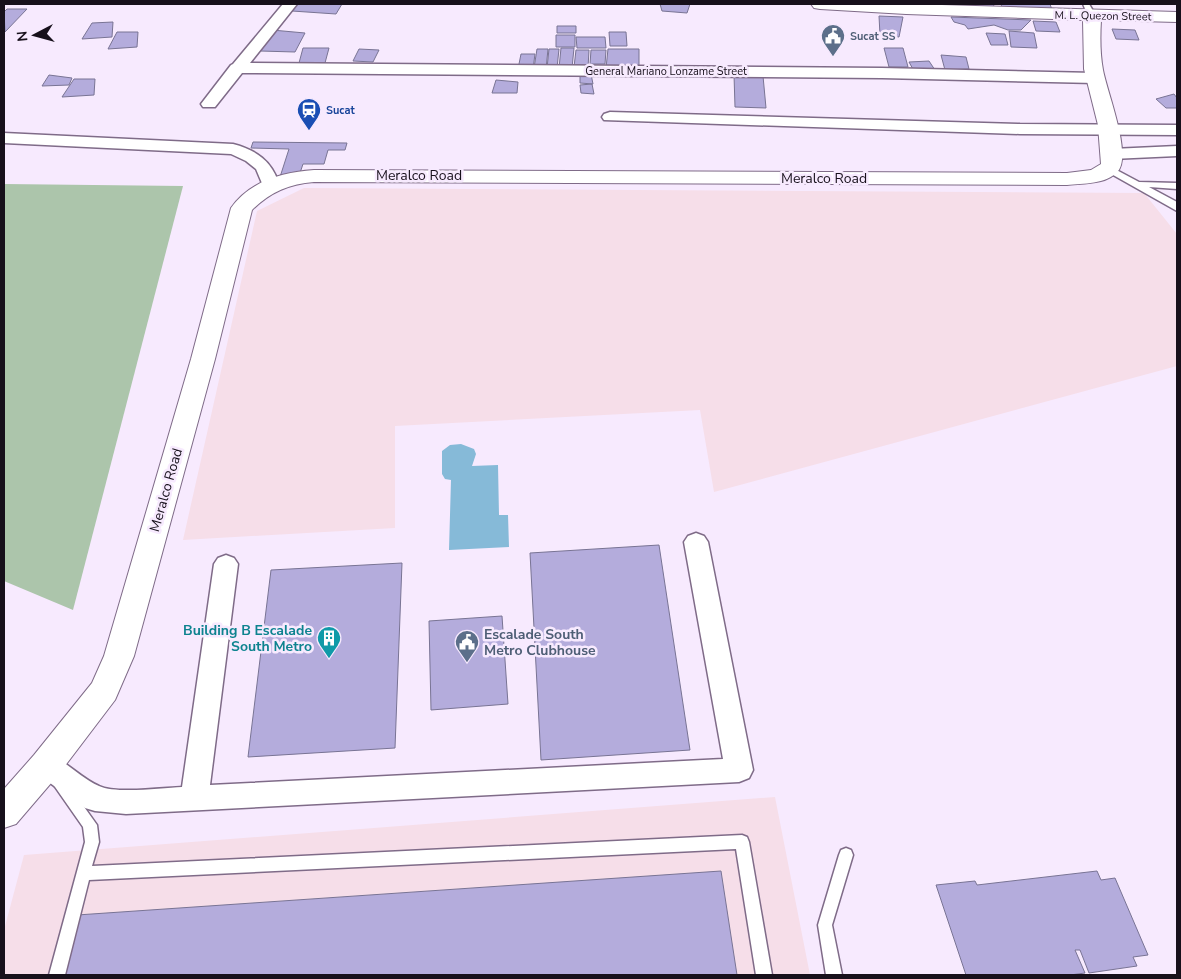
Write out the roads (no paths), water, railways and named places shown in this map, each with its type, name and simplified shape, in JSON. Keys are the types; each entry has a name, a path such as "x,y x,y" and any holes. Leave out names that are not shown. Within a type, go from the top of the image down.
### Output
{"main road":[{"name":"M. L. Quezon Street","path":"820,4 906,10 1089,10 1177,17"},
{"path":"1089,10 1090,43 1095,78 1105,119 1110,130 1110,162"},
{"name":"Meralco Road","path":"4,813 46,765 104,690 119,656 203,359 242,208 253,196 270,184 294,177 398,175 1067,179 1093,176 1110,162"}],"street":[{"path":"209,104 236,68 290,4"},
{"name":"General Mariano Lonzame Street","path":"236,68 862,73 1095,78"},
{"path":"610,117 1110,130 1177,130"},
{"path":"4,138 233,149 247,154 264,167 270,184"},
{"path":"1110,162 1177,151"},
{"path":"46,765 95,799 126,802 739,770 696,542"},
{"path":"194,799 226,564"}],"lane":[{"path":"1110,162 1137,184 1174,204 1177,208"},
{"path":"1137,184 1177,186"},
{"path":"46,765 90,825 92,842 57,975"},
{"path":"83,873 742,842 764,975"},
{"path":"834,975 825,925 846,855"}],"water":[{"path":"461,444 474,449 476,454 472,466 498,465 499,515 508,515 509,547 449,550 451,480 445,479 442,474 442,451 450,445"}],"place":[{"name":"Sucat SS","path":"833,57"},
{"name":"Sucat","path":"309,131"},
{"name":"Building B Escalade South Metro","path":"329,659"},
{"name":"Escalade South Metro Clubhouse","path":"467,663"}]}
